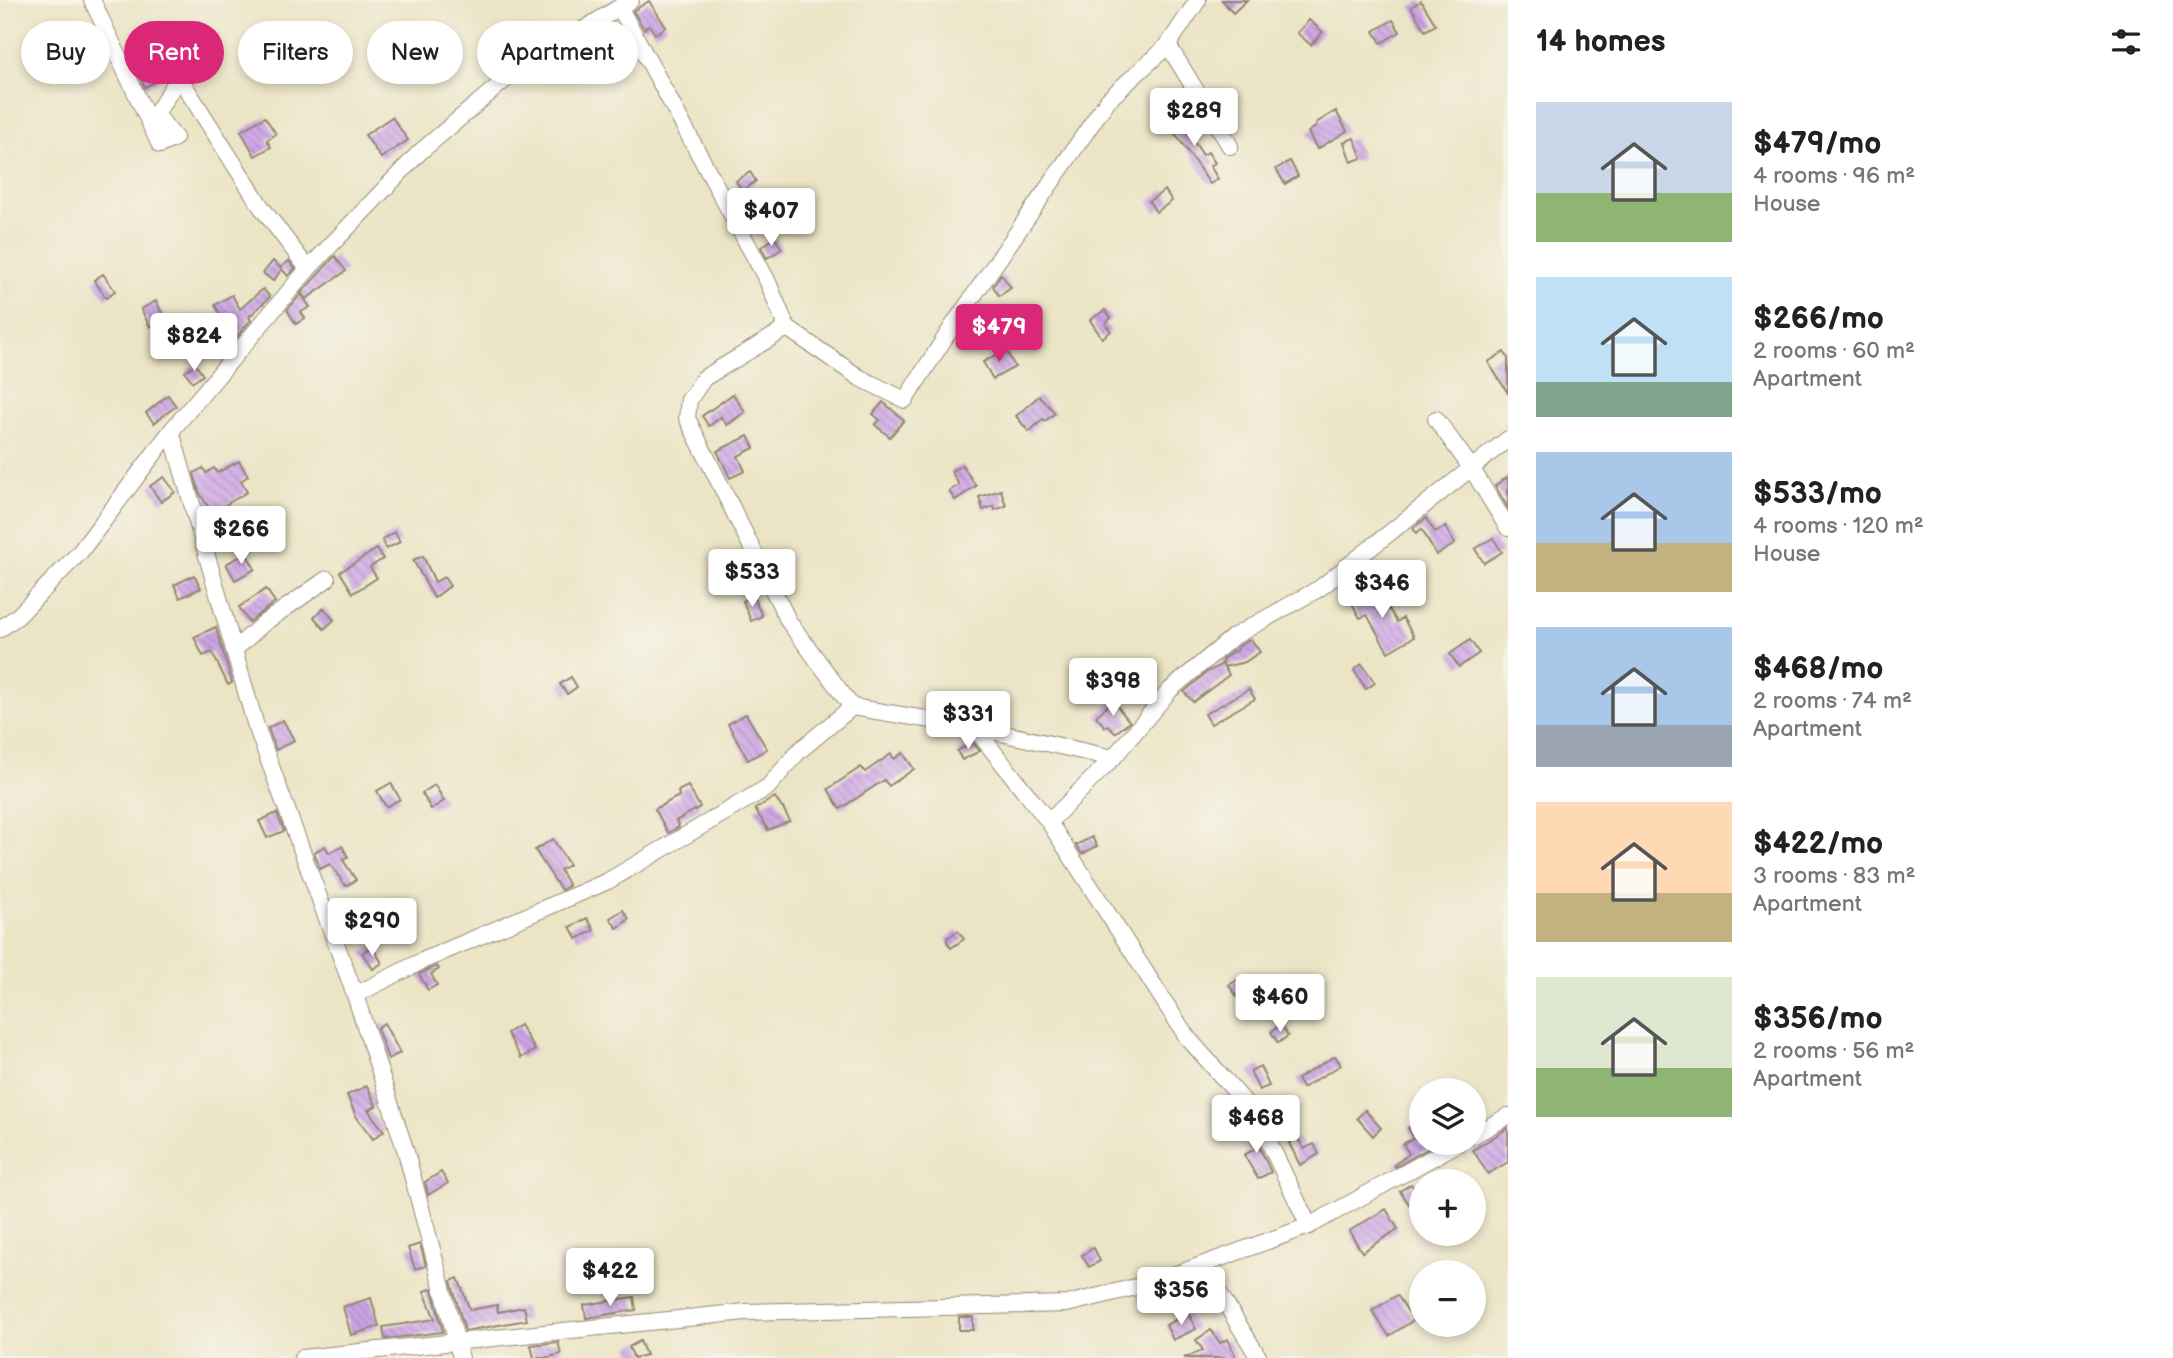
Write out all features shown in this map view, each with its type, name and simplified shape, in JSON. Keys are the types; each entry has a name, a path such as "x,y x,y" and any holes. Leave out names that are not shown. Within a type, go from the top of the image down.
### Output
{"street":[{"path":"92,0 160,145 175,138 156,114 179,77 262,208 308,269"},
{"path":"0,629 18,616 80,552 171,431 308,269 420,152 513,73 625,4 767,280 787,328 860,378 905,400 1108,100 1168,45 1198,0"},
{"path":"1168,45 1230,146"},
{"path":"787,328 705,379 689,400 688,418 789,622 852,707 974,727 1113,758"},
{"path":"1436,419 1472,469 1508,528"},
{"path":"171,431 255,723 355,995 406,1152 461,1358"},
{"path":"1049,822 1113,758 1170,690 1233,637 1320,588 1508,439"},
{"path":"234,650 264,623 327,579"},
{"path":"355,995 422,961 608,881 768,787 799,751 852,707"},
{"path":"974,727 1049,822 1187,1037 1256,1115 1309,1226"},
{"path":"1486,1128 1508,1116"},
{"path":"302,1358 745,1312 1067,1304 1152,1283 1309,1226 1437,1155"},
{"path":"1202,1265 1259,1358"}],"building":[{"path":"1222,0 1247,0 1233,13"},
{"path":"649,1 666,27 655,34 649,25 644,29 633,11"},
{"path":"1421,1 1436,25 1425,31 1411,7"},
{"path":"1309,20 1323,32 1311,45 1297,33"},
{"path":"1393,20 1400,32 1381,43 1374,31"},
{"path":"1336,111 1347,131 1317,149 1308,132 1317,126 1316,123"},
{"path":"1188,114 1195,125 1186,130 1203,155 1208,152 1215,163 1210,166 1218,179 1210,184 1170,126"},
{"path":"265,117 276,134 267,140 271,147 255,156 241,131"},
{"path":"392,117 408,140 381,158 365,135"},
{"path":"1354,138 1362,158 1351,162 1344,142"},
{"path":"1290,161 1298,176 1285,184 1276,169"},
{"path":"750,172 756,181 742,191 736,181"},
{"path":"1165,190 1172,201 1156,212 1149,201"},
{"path":"775,238 782,249 767,258 761,247"},
{"path":"335,256 346,271 306,299 301,293"},
{"path":"273,261 282,269 273,281 263,273"},
{"path":"289,261 295,269 288,276 281,267"},
{"path":"103,274 115,291 106,298 94,280"},
{"path":"1001,274 1011,288 999,296 993,286"},
{"path":"263,289 270,297 249,317 251,320 235,339 215,305 232,295 240,309"},
{"path":"301,294 310,307 301,312 305,318 296,324 287,310"},
{"path":"156,301 165,319 150,327 141,309"},
{"path":"1105,310 1111,318 1105,324 1111,331 1102,338 1090,320"},
{"path":"1006,350 1015,367 993,379 983,362"},
{"path":"1504,352 1508,358 1508,393 1488,362"},
{"path":"195,364 203,375 193,382 185,372"},
{"path":"733,394 745,412 727,425 721,417 709,426 702,416"},
{"path":"168,395 176,406 154,423 146,413"},
{"path":"1039,396 1055,413 1045,421 1043,419 1029,432 1016,416"},
{"path":"883,402 904,420 890,437 875,425 880,420 873,414"},
{"path":"748,436 754,448 738,456 745,471 730,478 717,451"},
{"path":"239,461 248,476 241,481 247,492 212,513 199,492 194,473 203,468 206,473 214,468 217,473"},
{"path":"962,465 976,486 955,500 949,491 959,485 951,471"},
{"path":"164,477 175,492 161,502 150,486"},
{"path":"1508,477 1508,508 1495,486"},
{"path":"1001,490 1006,506 983,510 979,497"},
{"path":"1426,518 1435,532 1445,527 1455,544 1436,555 1422,529 1416,533 1413,528"},
{"path":"395,532 400,542 386,549 382,540"},
{"path":"1493,538 1502,552 1484,563 1475,549"},
{"path":"377,549 383,559 370,567 377,578 353,593 340,572"},
{"path":"246,553 255,569 235,580 226,564"},
{"path":"423,556 435,582 444,577 450,586 434,598 413,560"},
{"path":"194,575 201,588 180,598 174,585"},
{"path":"1371,588 1385,612 1389,609 1397,622 1403,618 1414,637 1388,652 1367,615 1360,618 1350,600"},
{"path":"266,589 275,602 249,622 239,607"},
{"path":"753,596 762,616 751,621 743,601"},
{"path":"324,608 334,620 324,629 314,617"},
{"path":"216,627 232,683 228,685 212,652 203,656 194,637"},
{"path":"1251,639 1260,652 1245,662 1224,667 1222,660"},
{"path":"1470,640 1479,653 1459,667 1450,654"},
{"path":"1222,664 1229,675 1193,702 1184,692 1207,672"},
{"path":"1362,664 1375,683 1366,689 1354,670"},
{"path":"571,677 577,687 567,694 560,684"},
{"path":"1249,689 1255,699 1211,724 1205,714"},
{"path":"1113,701 1130,722 1115,733 1108,725 1105,727 1096,716"},
{"path":"746,714 767,749 748,760 728,724"},
{"path":"283,720 294,740 276,750 268,728"},
{"path":"973,743 980,751 962,760 957,751"},
{"path":"903,753 914,769 889,786 884,780 840,809 828,789 861,767 865,772 891,754 894,759"},
{"path":"391,783 400,799 386,807 377,791"},
{"path":"435,785 444,801 431,809 422,793"},
{"path":"688,786 700,807 676,821 679,827 668,833 655,809 679,796 678,791"},
{"path":"775,797 790,821 768,830 755,809"},
{"path":"277,813 284,831 267,838 259,821"},
{"path":"1092,837 1097,846 1082,854 1076,845"},
{"path":"553,839 569,865 560,870 569,886 561,890 535,850"},
{"path":"325,846 329,853 342,846 348,857 343,860 356,880 346,886 330,864 320,869 314,852"},
{"path":"623,910 629,919 617,928 610,918"},
{"path":"348,916 358,934 346,940 339,921"},
{"path":"587,918 594,930 577,939 570,927"},
{"path":"958,931 964,939 951,948 947,938"},
{"path":"372,946 382,963 373,969 362,953"},
{"path":"437,966 439,969 431,974 437,985 428,990 419,974"},
{"path":"1244,976 1259,999 1250,1005 1244,995 1238,998 1229,985"},
{"path":"384,1023 400,1053 388,1059 377,1028"},
{"path":"520,1025 535,1050 521,1058 507,1033"},
{"path":"1281,1025 1288,1036 1278,1043 1271,1032"},
{"path":"1335,1056 1341,1065 1302,1088 1297,1079"},
{"path":"1260,1066 1269,1086 1259,1090 1250,1071"},
{"path":"367,1086 376,1106 368,1110 384,1131 373,1139 356,1116 347,1095"},
{"path":"1365,1110 1381,1128 1373,1136 1357,1118"},
{"path":"1243,1116 1271,1172 1258,1179 1244,1155 1255,1149 1240,1117"},
{"path":"1508,1128 1508,1162 1488,1174 1476,1155 1486,1155 1486,1142"},
{"path":"1298,1138 1304,1149 1314,1144 1319,1154 1300,1165 1289,1143"},
{"path":"1409,1141 1409,1154 1403,1144"},
{"path":"1409,1154 1416,1155 1395,1167 1394,1165"},
{"path":"441,1172 448,1183 428,1195 425,1182"},
{"path":"1409,1185 1409,1204 1400,1191"},
{"path":"1386,1209 1398,1229 1362,1252 1349,1231"},
{"path":"420,1244 426,1266 415,1269 408,1248"},
{"path":"1094,1248 1100,1261 1089,1267 1082,1255"},
{"path":"458,1278 470,1310 497,1305 498,1312 524,1307 527,1320 465,1331 451,1281"},
{"path":"432,1289 443,1332 385,1339 383,1327 435,1319 424,1291"},
{"path":"1397,1295 1409,1313 1409,1323 1389,1336 1372,1311"},
{"path":"634,1297 636,1310 586,1318 584,1305"},
{"path":"371,1298 379,1326 351,1335 343,1307"},
{"path":"1188,1313 1196,1329 1173,1340 1166,1325"},
{"path":"959,1317 973,1317 973,1330 959,1330"},
{"path":"1211,1330 1220,1343 1228,1339 1236,1358 1184,1358 1203,1350 1196,1340"},
{"path":"640,1341 646,1355 634,1358 629,1347"},
{"path":"558,1342 561,1354 534,1358 531,1345"}]}
